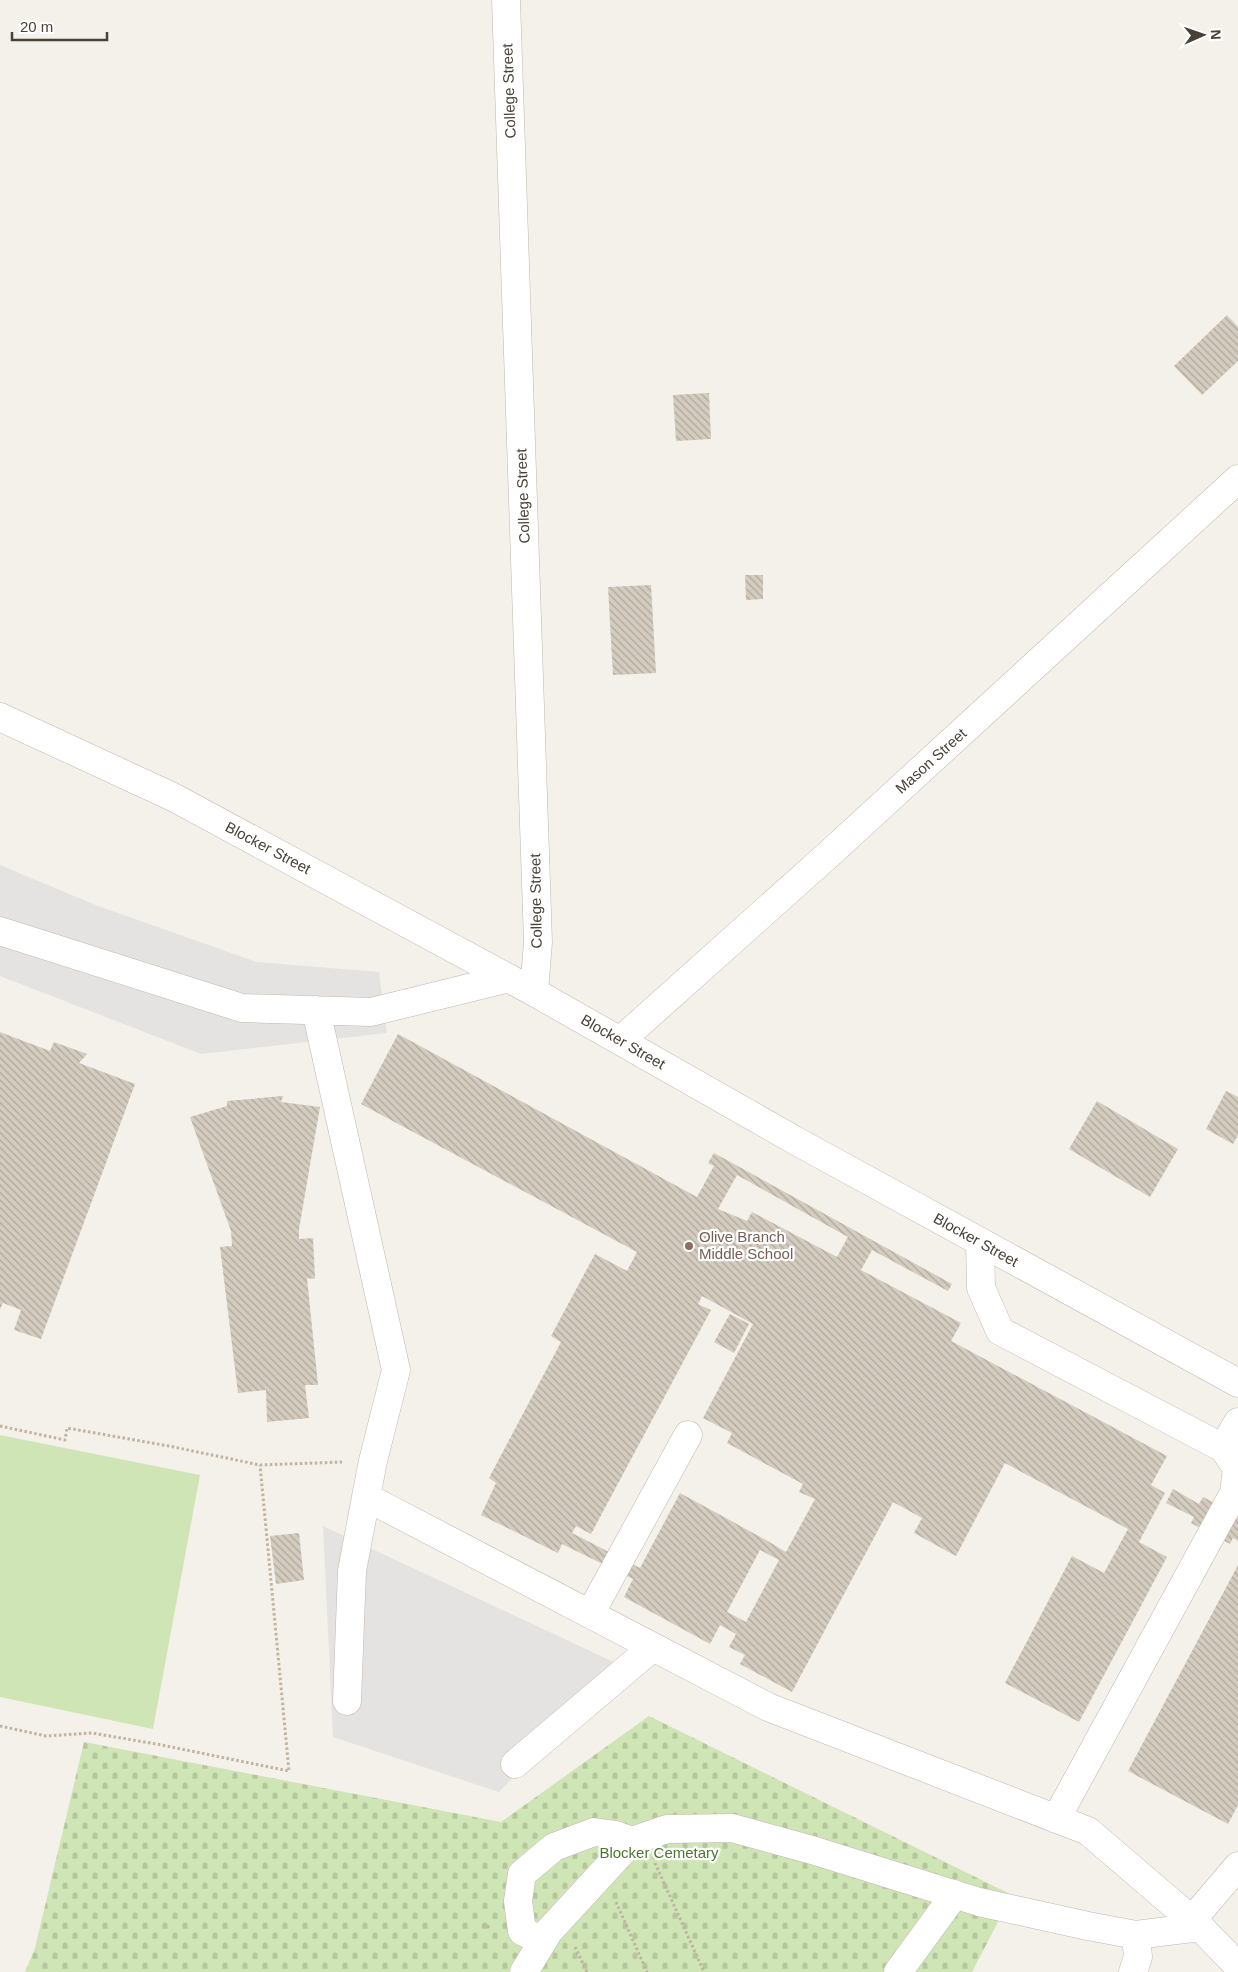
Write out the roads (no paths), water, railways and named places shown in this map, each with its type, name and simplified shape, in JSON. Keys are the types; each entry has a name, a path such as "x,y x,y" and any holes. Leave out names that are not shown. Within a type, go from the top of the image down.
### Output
{"street":[{"name":"College Street","path":"506,0 538,932 534,992"},
{"name":"Mason Street","path":"621,1040 844,840 1238,479"},
{"name":"Blocker Street","path":"0,717 173,797 509,978 798,1142 1238,1384"},
{"path":"0,931 242,1008 371,1012 509,978"},
{"path":"316,1010 396,1370 373,1461 352,1571 347,1701"},
{"path":"980,1242 981,1288 1000,1331 1223,1448 1237,1468 1234,1493 1056,1819"},
{"path":"1223,1448 1238,1422"},
{"path":"590,1614 688,1436"},
{"path":"366,1497 768,1707 1088,1832 1196,1923 1234,1964"},
{"path":"514,1764 653,1647"},
{"path":"524,1972 549,1931 603,1872 637,1839 667,1829 732,1828 812,1850 979,1902 1136,1935 1196,1923 1238,1866"},
{"path":"543,1941 522,1931 518,1901 522,1874 554,1847 594,1832 637,1839"},
{"path":"898,1972 955,1894"},
{"path":"1133,1972 1138,1957 1136,1935"}],"place":[{"name":"Olive Branch Middle School","path":"689,1246"}],"park label":[{"name":"Blocker Cemetary","path":"659,1853"}]}
